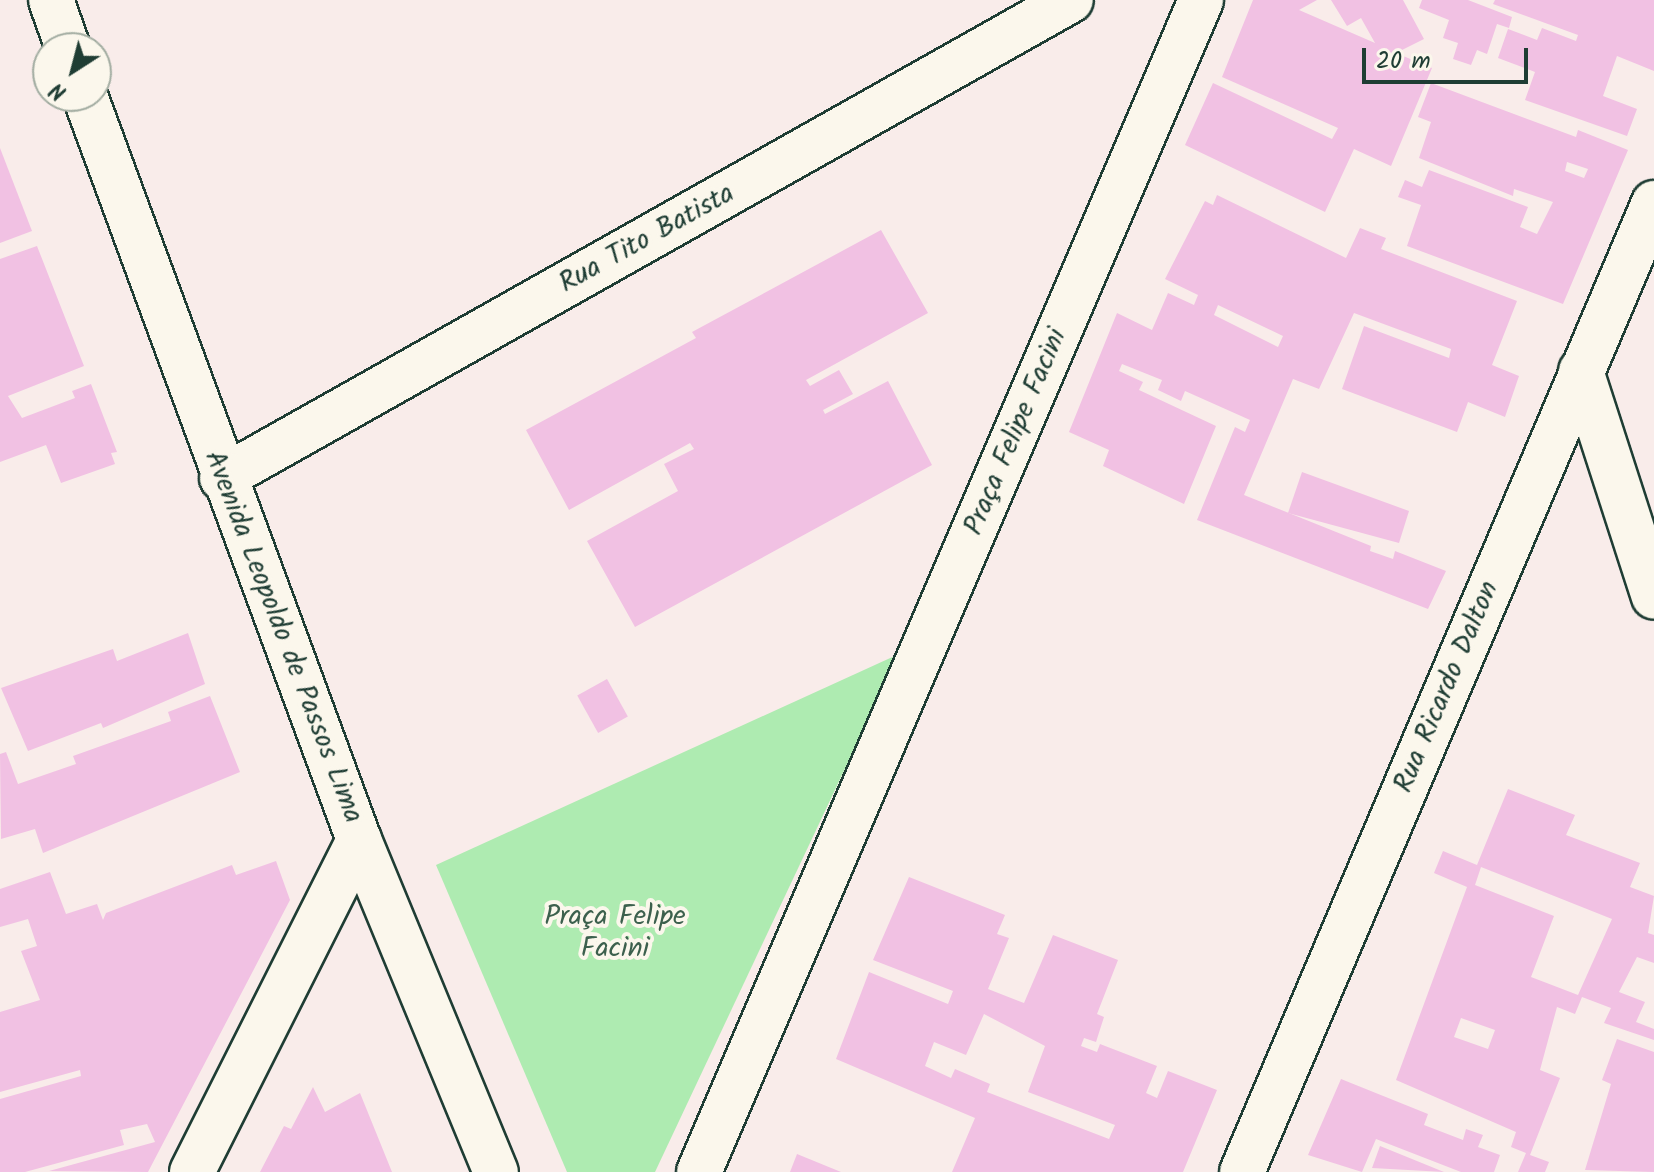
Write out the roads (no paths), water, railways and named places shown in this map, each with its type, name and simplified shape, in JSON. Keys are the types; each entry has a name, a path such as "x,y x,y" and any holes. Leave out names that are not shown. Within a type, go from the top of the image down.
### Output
{"street":[{"path":"51,0 62,32"},
{"name":"Rua Tito Batista","path":"222,478 1071,0"},
{"name":"Praça Felipe Facini","path":"699,1172 1201,0"},
{"name":"Avenida Leopoldo de Passos Lima","path":"91,112 222,478 359,840 496,1172"},
{"name":"Rua Ricardo Dalton","path":"1242,1172 1654,203"},
{"path":"1581,371 1654,597"},
{"path":"192,1172 359,840"}]}
